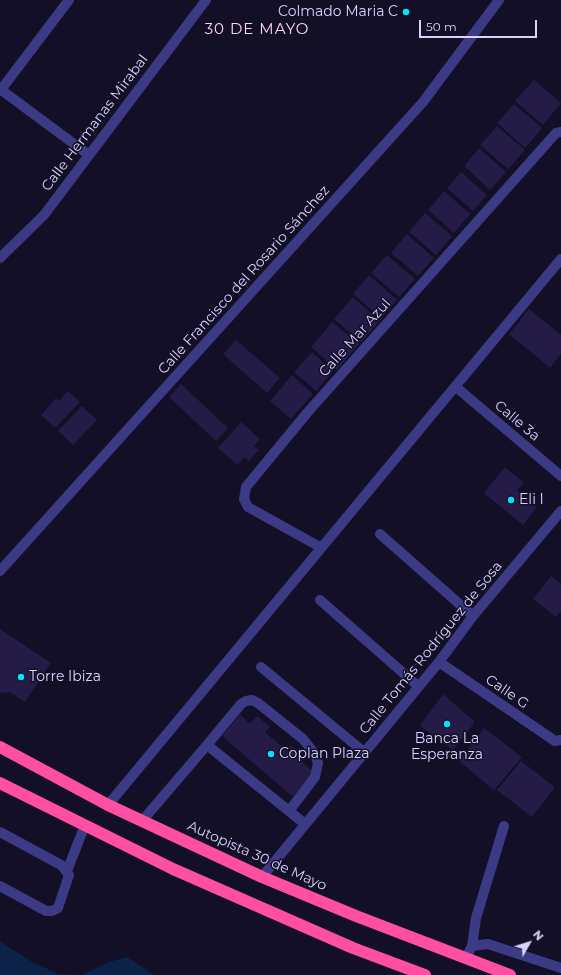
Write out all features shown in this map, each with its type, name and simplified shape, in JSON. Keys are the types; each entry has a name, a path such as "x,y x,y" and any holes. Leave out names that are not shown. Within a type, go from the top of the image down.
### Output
{"highway":[{"name":"Autopista 30 de Mayo","path":"0,747 108,805 262,877 356,916 510,975"},
{"path":"0,783 173,869 257,907 353,948 425,975"}],"street":[{"path":"69,0 0,90 89,155"},
{"name":"Calle Hermanas Mirabal","path":"0,258 44,215 206,0"},
{"name":"Calle Francisco del Rosario Sánchez","path":"0,572 423,102 499,0"},
{"name":"Calle Mar Azul","path":"320,547 248,507 244,499 246,487 307,413 559,133"},
{"path":"108,805 320,547 456,387 561,259"},
{"name":"Calle 3a","path":"456,387 561,476"},
{"name":"Calle Tomás Rodríguez de Sosa","path":"262,877 439,662 473,616 561,511"},
{"path":"380,534 473,616"},
{"path":"320,600 418,686"},
{"name":"Calle G","path":"439,662 555,741 561,740"},
{"path":"261,667 364,752"},
{"path":"142,821 241,704 252,700 258,703 303,739 311,747 317,758 317,771 315,777 289,811"},
{"path":"207,745 305,824"},
{"path":"0,886 46,911 52,911 58,908 68,875 67,871 85,825"},
{"path":"466,958 472,946 476,918 504,826"},
{"path":"0,832 61,865 67,871"},
{"path":"472,946 488,944 561,968"}],"water":[{"path":"0,941 32,962 58,974 82,975 0,975"},
{"path":"127,957 154,975 82,975 109,962"}],"building":[{"path":"534,80 561,103 543,125 515,101"},
{"path":"514,104 542,128 525,148 497,123"},
{"path":"497,126 525,150 508,169 480,145"},
{"path":"479,148 506,172 490,190 464,166"},
{"path":"461,172 487,195 473,211 447,188"},
{"path":"444,191 470,214 454,233 428,210"},
{"path":"425,213 452,236 436,255 409,232"},
{"path":"407,234 434,258 418,276 391,253"},
{"path":"387,255 415,279 399,297 371,273"},
{"path":"369,275 397,300 381,318 353,294"},
{"path":"353,297 380,321 361,342 334,319"},
{"path":"529,309 561,335 561,354 550,368 509,334"},
{"path":"332,322 359,344 337,370 311,347"},
{"path":"236,340 280,378 267,393 223,354"},
{"path":"312,352 333,371 316,391 294,372"},
{"path":"292,375 313,394 291,419 270,401"},
{"path":"181,384 228,428 216,441 169,397"},
{"path":"68,391 80,402 55,428 41,415 56,398 59,401"},
{"path":"82,406 97,420 73,445 58,431"},
{"path":"241,422 260,439 254,446 259,450 249,461 245,457 237,465 218,448"},
{"name":"Eli I","path":"505,467 524,483 517,490 537,507 523,525 484,493"},
{"path":"551,576 561,584 561,611 556,617 533,599"},
{"name":"Torre Ibiza","path":"0,629 51,663 25,702 10,692 0,693"},
{"name":"Banca La Esperanza","path":"443,694 475,722 453,750 420,726"},
{"name":"Coplan Plaza","path":"240,714 250,724 257,716 270,727 265,732 286,750 290,745 305,757 301,761 314,772 293,797 222,736"},
{"path":"484,728 522,757 494,790 459,761"},
{"path":"521,761 555,787 532,817 497,790"}],"place":[{"name":"Colmado Maria C","path":"406,12"},
{"name":"Eli I","path":"511,500"},
{"name":"Torre Ibiza","path":"21,677"},
{"name":"Banca La Esperanza","path":"447,724"},
{"name":"Coplan Plaza","path":"271,754"}],"district":[{"name":"30 DE MAYO","path":"257,30"}]}
